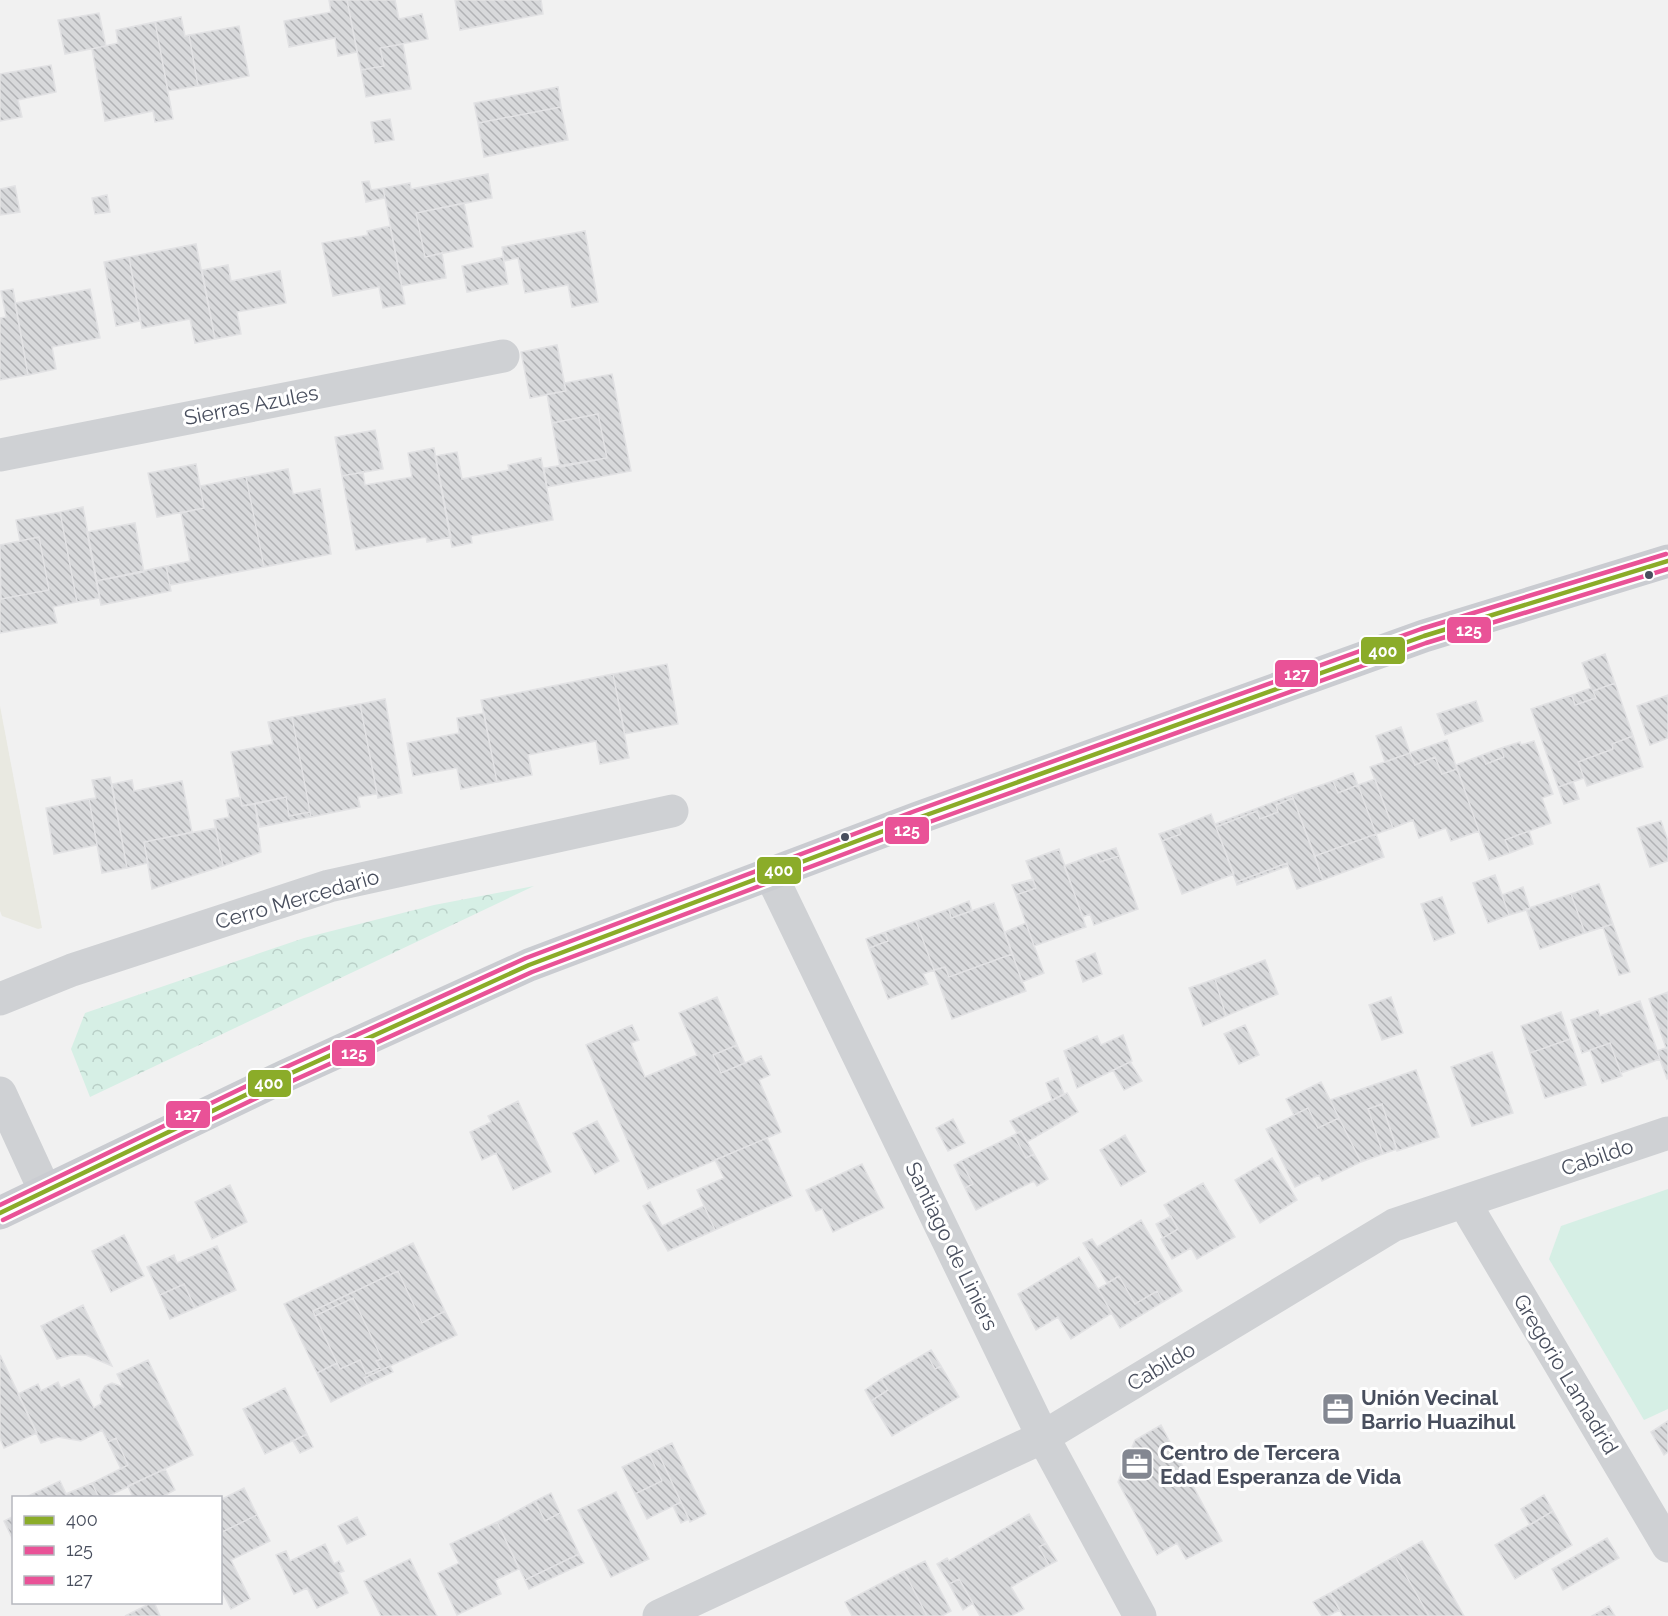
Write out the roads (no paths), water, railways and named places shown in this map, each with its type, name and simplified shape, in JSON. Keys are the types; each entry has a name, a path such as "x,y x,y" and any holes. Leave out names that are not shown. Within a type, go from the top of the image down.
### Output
{"main road":[{"path":"0,1213 286,1075 529,965 770,873 1424,636 1668,561"}],"street":[{"name":"Sierras Azules","path":"0,455 503,356"},
{"name":"Cerro Mercedario","path":"0,999 72,969 329,886 672,812"},
{"name":"Santiago de Liniers","path":"770,873 1043,1437 1140,1616"},
{"path":"0,1093 45,1191"},
{"name":"Cabildo","path":"659,1616 1043,1437 1394,1226 1668,1133"},
{"name":"Gregorio Lamadrid","path":"1464,1202 1668,1546"}],"place":[{"name":"Unión Vecinal Barrio Huazihul","path":"1338,1409"},
{"name":"Centro de Tercera Edad Esperanza de Vida","path":"1137,1464"}]}
